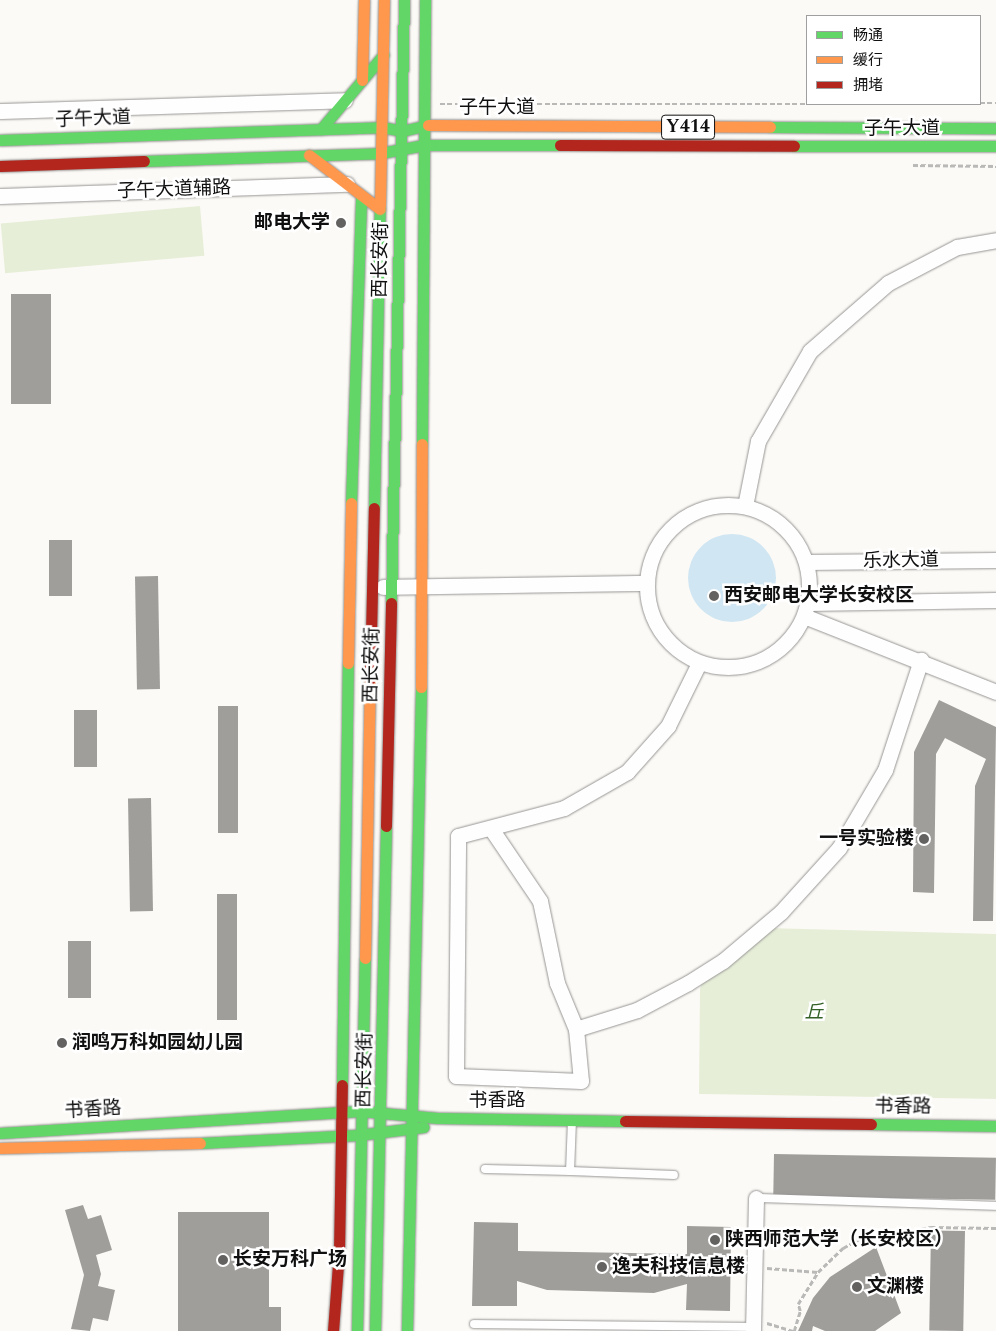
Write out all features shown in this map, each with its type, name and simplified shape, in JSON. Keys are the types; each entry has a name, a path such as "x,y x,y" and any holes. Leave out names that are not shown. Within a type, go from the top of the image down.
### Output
{"main road":[{"path":"362,80 364,0"},
{"name":"西长安街","path":"357,1331 358,1135 384,0"},
{"name":"西长安街","path":"376,1331 382,1115 390,587 404,0"},
{"path":"407,1331 413,1122 421,586 425,0"},
{"path":"322,129 383,55"},
{"name":"子午大道","path":"0,140 382,127 402,131 424,125 996,128"},
{"name":"子午大道","path":"0,166 381,153 401,151 424,145 996,146"},
{"path":"309,155 380,209"},
{"path":"333,1331 342,1136 353,364 358,312 361,195"},
{"name":"书香路","path":"0,1133 360,1110 413,1122 996,1126"},
{"name":"书香路","path":"0,1148 358,1135 380,1133 413,1122"},
{"name":"书香路","path":"572,1122 996,1137"}],"street":[{"path":"0,111 345,100"},
{"name":"子午大道辅路","path":"0,196 347,184"},
{"path":"745,506 758,441 810,351 888,283 957,247 996,240"},
{"path":"717,505 745,506 782,525 797,542 806,562 806,609 791,638 772,655 749,665 724,668 699,663 675,648 657,626 646,582 656,547 671,527 692,512 717,505"},
{"name":"乐水大道","path":"806,562 996,560"},
{"path":"372,587 646,582"},
{"path":"806,609 996,600"},
{"path":"806,609 996,692"},
{"path":"576,1029 637,1010 688,983 723,961 781,912 839,848 885,770 920,660"},
{"path":"492,830 540,901 557,983 576,1029 581,1080 456,1076 458,836 492,830 564,808 627,772 668,726 699,663"},
{"path":"753,1327 756,1198"}],"lane":[{"path":"570,1171 572,1122"},
{"path":"485,1169 674,1175"},
{"path":"756,1198 996,1206"},
{"path":"474,1324 487,1327 532,1322 621,1328 753,1327"},
{"path":"531,1331 532,1322"}],"path":[{"path":"981,103 996,103"},
{"path":"433,104 806,104"},
{"path":"753,1327 794,1331 800,1311 798,1304 818,1272 842,1248 868,1234 877,1237 931,1227 996,1228"},
{"path":"754,1267 818,1272"}],"green space":[{"path":"200,206 204,256 5,273 1,223"},
{"name":"丘","path":"766,928 996,934 996,1099 699,1094 700,989 706,972"}],"water":[{"path":"732,534 749,537 763,547 773,561 776,578 773,595 763,609 749,619 732,622 715,619 701,609 691,595 688,578 691,561 701,547 715,537"}],"building":[{"path":"11,294 51,294 51,404 11,404"},
{"path":"49,540 72,540 72,596 49,596"},
{"path":"135,576 158,576 160,689 137,689"},
{"name":"一号实验楼","path":"939,700 996,727 993,921 973,921 975,786 986,759 945,738 936,754 934,893 913,892 914,752"},
{"path":"218,706 238,706 238,833 218,833"},
{"path":"74,710 97,710 97,767 74,767"},
{"path":"128,798 151,798 153,911 130,911"},
{"path":"217,894 237,894 237,1020 217,1020"},
{"path":"68,941 91,941 91,998 68,998"},
{"path":"774,1154 996,1158 995,1200 773,1196"},
{"path":"83,1205 88,1219 101,1215 112,1250 96,1255 101,1274 98,1286 115,1290 108,1321 93,1318 90,1331 71,1329 84,1275 65,1210"},
{"name":"长安万科广场","path":"178,1212 269,1212 269,1307 281,1307 281,1331 178,1331"},
{"name":"逸夫科技信息楼","path":"474,1222 518,1223 518,1251 687,1254 687,1226 731,1227 730,1311 686,1310 687,1284 654,1293 547,1290 517,1281 517,1306 472,1306"},
{"name":"文渊楼","path":"931,1230 965,1231 963,1331 929,1330"},
{"name":"文渊楼","path":"876,1247 901,1313 875,1331 825,1331 813,1326 812,1331 798,1331 813,1298 830,1277"}],"traffic: fast":[{"path":"391,603 404,0"},
{"path":"422,444 425,0"},
{"path":"321,129 383,55"},
{"path":"0,140 382,127 402,131 428,125"},
{"path":"770,127 996,128"},
{"path":"144,161 381,153 424,145 560,145"},
{"path":"794,146 996,146"},
{"path":"351,503 361,195"},
{"path":"374,508 380,205"},
{"path":"342,1085 348,663"},
{"path":"407,1331 421,687"},
{"path":"375,1331 386,826"},
{"path":"357,1331 365,958"},
{"path":"0,1133 360,1111 438,1118 625,1121"},
{"path":"871,1124 996,1126"},
{"path":"200,1143 358,1135 424,1127"}],"traffic: slow":[{"path":"362,80 364,0"},
{"path":"380,205 384,0"},
{"path":"428,125 770,127"},
{"path":"309,155 380,209"},
{"path":"421,687 422,444"},
{"path":"348,663 351,503"},
{"path":"365,958 370,679"},
{"path":"0,1148 200,1143"}],"traffic: jam":[{"path":"560,145 794,146"},
{"path":"0,166 144,161"},
{"path":"370,679 374,508"},
{"path":"386,826 391,603"},
{"path":"333,1331 339,1252 342,1085"},
{"path":"625,1121 871,1124"}],"place":[{"name":"邮电大学","path":"341,223"},
{"name":"西安邮电大学长安校区","path":"714,596"},
{"name":"一号实验楼","path":"924,839"},
{"name":"润鸣万科如园幼儿园","path":"62,1043"},
{"name":"陕西师范大学（长安校区）","path":"715,1240"},
{"name":"长安万科广场","path":"223,1260"},
{"name":"逸夫科技信息楼","path":"602,1267"},
{"name":"文渊楼","path":"857,1287"}]}
